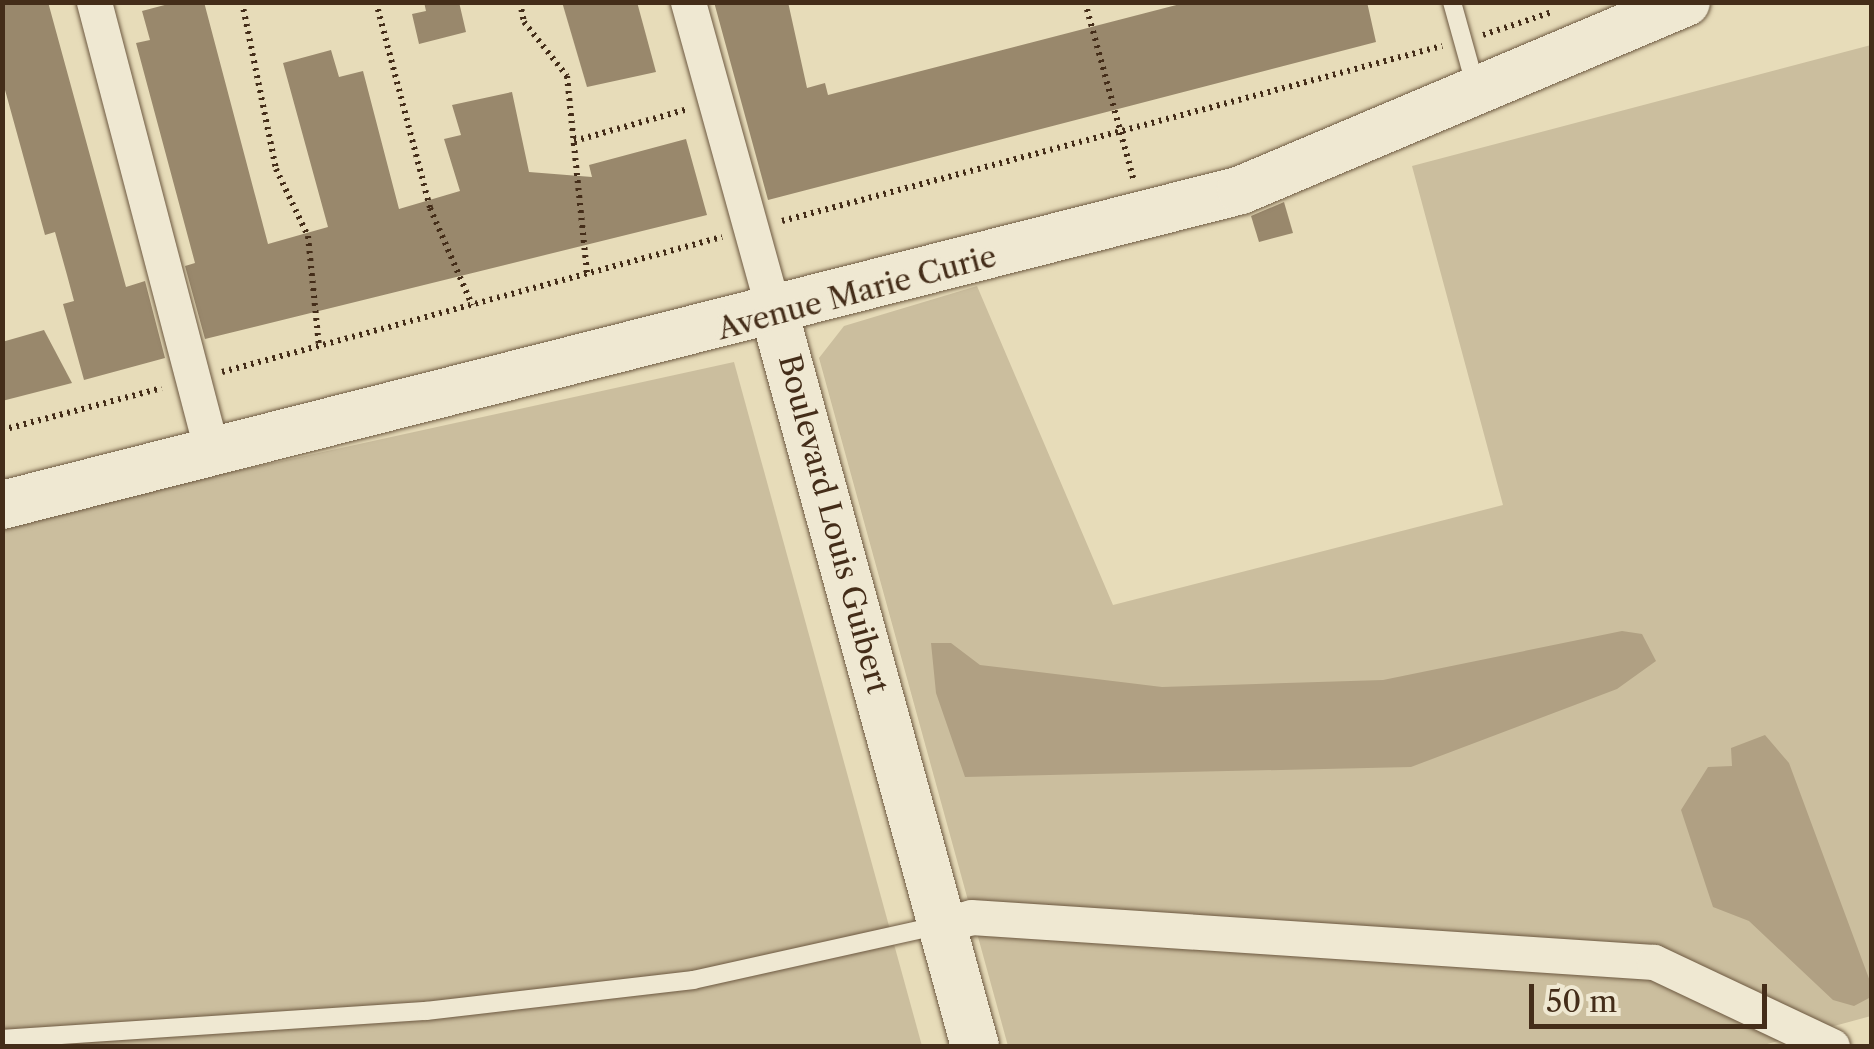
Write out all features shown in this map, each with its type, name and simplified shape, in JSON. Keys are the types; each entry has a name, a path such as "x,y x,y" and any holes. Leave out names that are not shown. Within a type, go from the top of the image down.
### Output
{"main road":[{"name":"Avenue Marie Curie","path":"2,506 775,315 1241,190 1686,2"},
{"name":"Boulevard Louis Guibert","path":"775,315 975,1046"}],"street":[{"path":"94,2 213,454"},
{"name":"Boulevard Louis Guibert","path":"688,2 775,315"},
{"path":"942,925 971,918 1654,962 1832,1046"}],"lane":[{"path":"1452,2 1476,89"},
{"path":"2,1039 426,1011 693,980 942,925"}],"path":[{"path":"242,2 276,169 308,236 319,346"},
{"path":"376,2 430,208 472,304"},
{"path":"520,2 524,22 567,76 587,274"},
{"path":"1085,2 1144,216"},
{"path":"1544,2 1549,14"},
{"path":"2,430 1463,41 1562,8"},
{"path":"574,140 716,101"}],"shaded area":[{"path":"1871,45 1871,1016 1760,1046 1008,1046 819,358 844,326 977,286 1113,605 1503,505 1412,166"},
{"path":"734,362 922,1046 3,1046 2,522"},
{"path":"1622,631 1642,634 1656,661 1617,689 1411,767 965,777 936,693 931,643 951,643 980,665 1162,687 1383,680"},
{"path":"1765,735 1789,763 1871,984 1871,997 1854,1006 1833,1000 1749,921 1713,907 1681,810 1708,767 1732,766 1731,748"}],"building":[{"path":"2,2 48,2 126,287 145,281 165,358 84,380 63,304 74,301 67,275 55,232 45,235 2,79"},
{"path":"176,2 204,2 268,244 328,227 283,63 331,50 339,77 363,71 399,209 460,191 444,139 461,135 452,105 512,92 529,172 592,177 589,165 686,139 707,215 205,339 185,266 195,263 136,43 150,40 142,11"},
{"path":"424,2 459,2 466,32 419,44 412,14 426,11"},
{"path":"562,2 637,2 656,72 587,87"},
{"path":"714,2 788,2 807,88 825,83 828,95 1188,2 1367,2 1376,42 768,200"},
{"path":"1284,202 1293,233 1259,242 1251,216"},
{"path":"44,330 72,383 2,401 2,342"}]}
